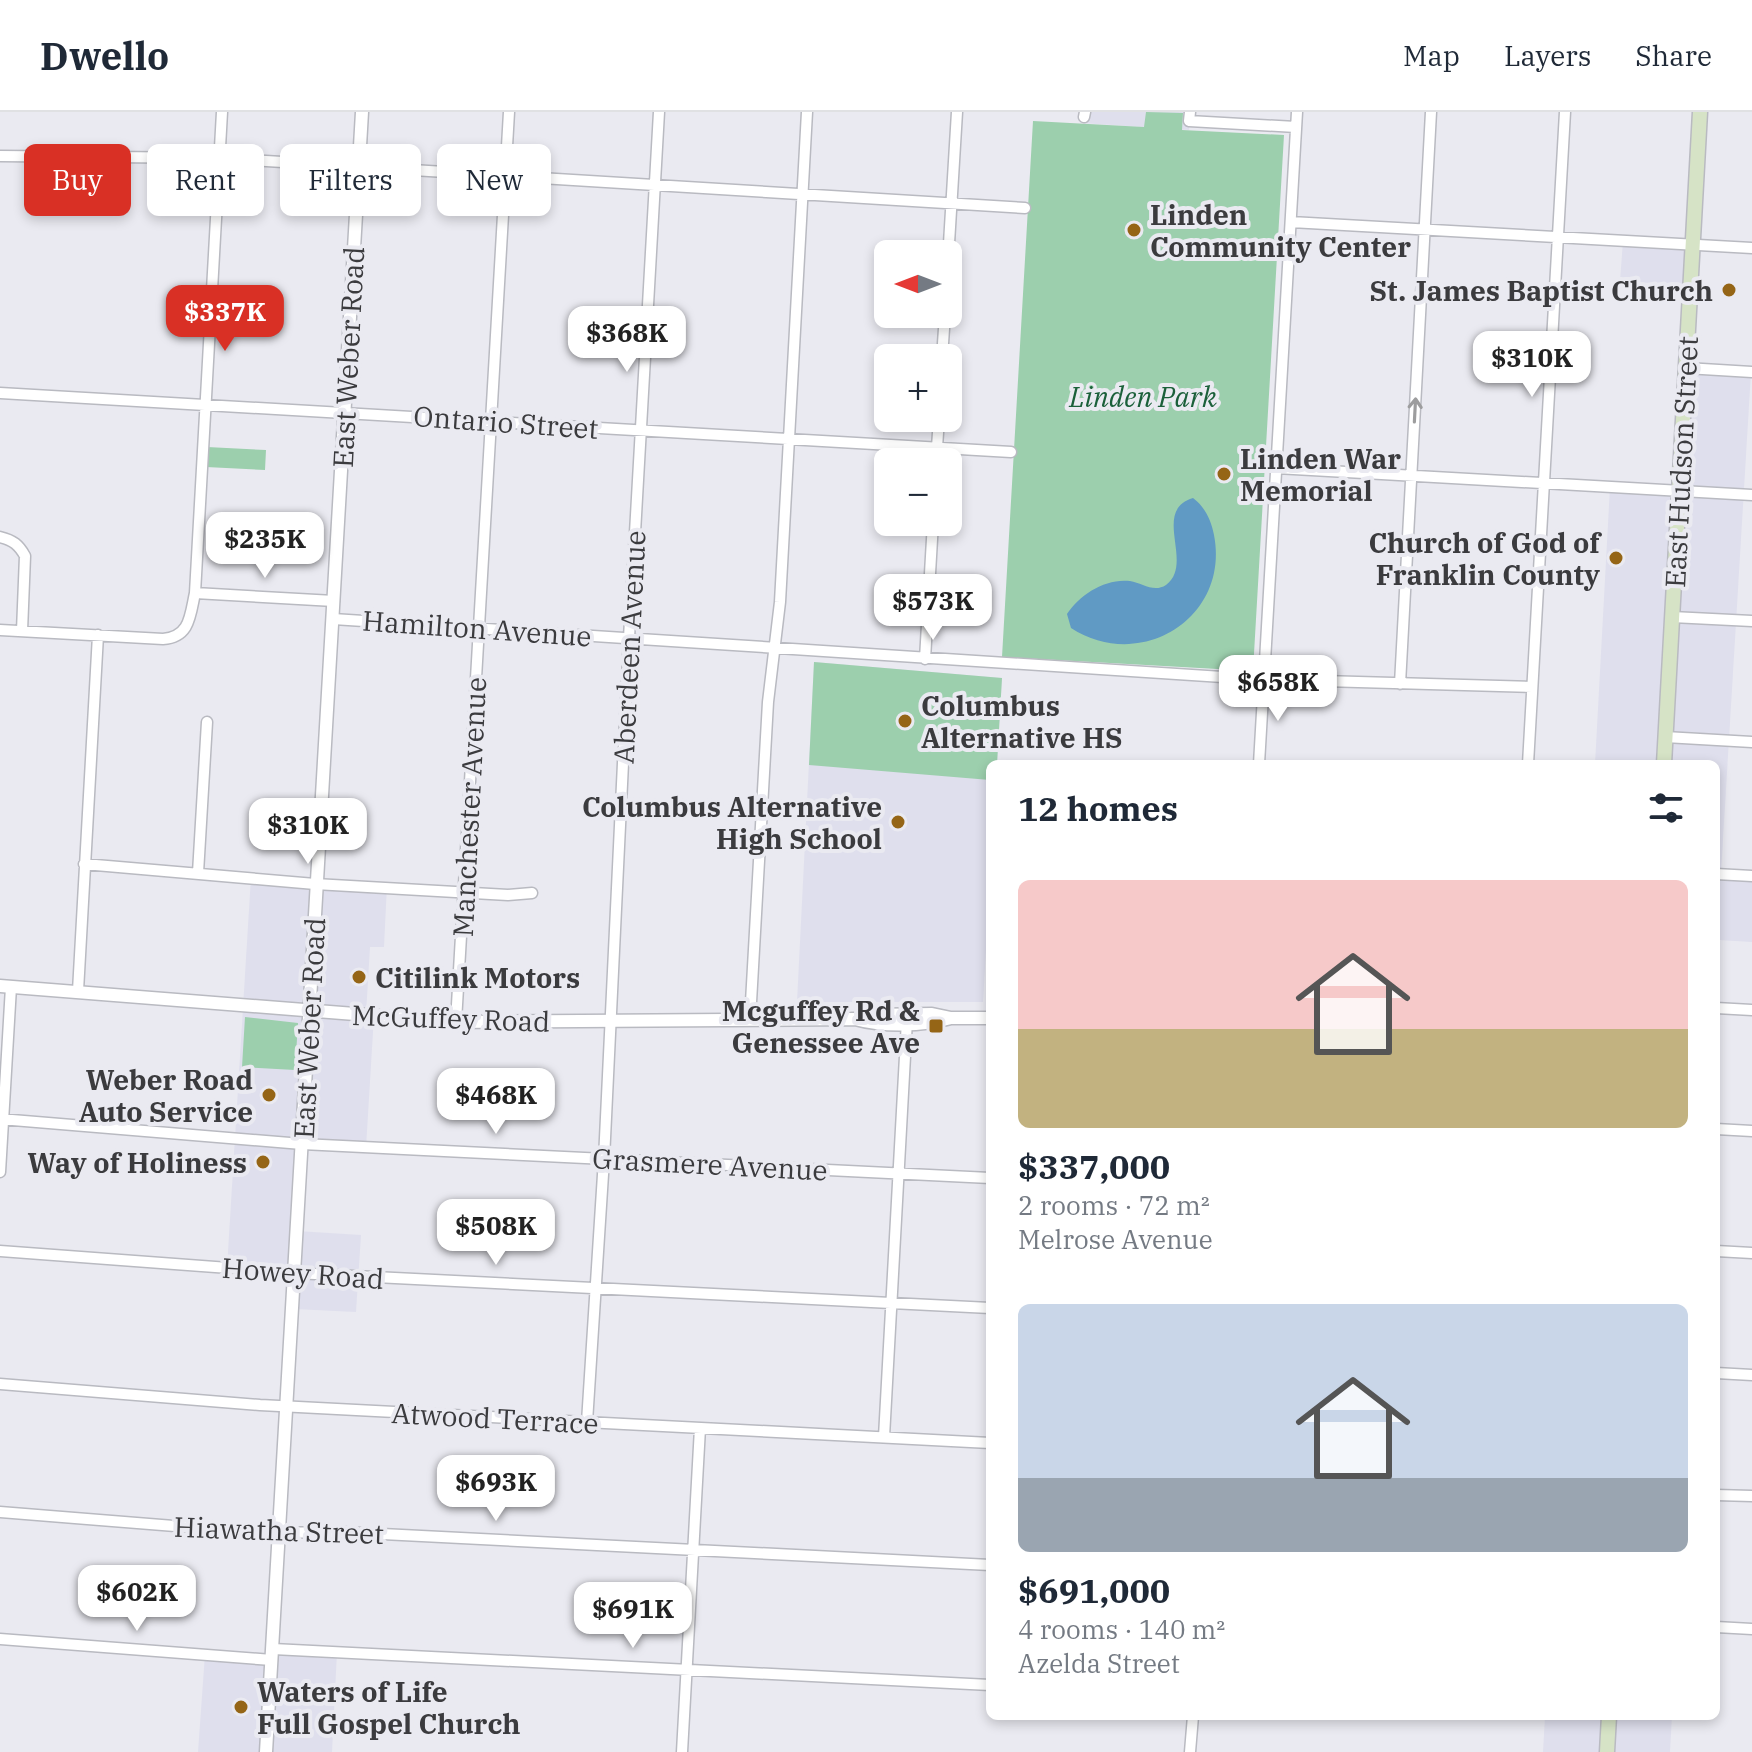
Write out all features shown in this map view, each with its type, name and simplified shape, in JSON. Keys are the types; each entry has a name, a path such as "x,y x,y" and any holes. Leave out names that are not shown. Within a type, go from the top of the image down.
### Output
{"main road":[{"name":"East Hudson Street","path":"1664,760 1700,112"},
{"path":"1607,1752 1609,1720"}],"street":[{"path":"220,144 222,112"},
{"name":"East Weber Road","path":"360,144 362,112"},
{"name":"Manchester Avenue","path":"507,144 509,112"},
{"name":"Aberdeen Avenue","path":"587,1422 604,1159 659,112"},
{"path":"750,1020 768,702 775,648 789,439 807,112"},
{"path":"949,240 957,112"},
{"path":"1259,760 1297,112"},
{"path":"1400,684 1431,112"},
{"path":"1528,760 1565,112"},
{"path":"1190,117 1296,127"},
{"path":"0,156 147,157"},
{"path":"551,178 1025,208"},
{"path":"0,630 173,638 182,634 188,626 195,593 216,216"},
{"name":"East Weber Road","path":"266,1752 356,216"},
{"name":"Manchester Avenue","path":"456,1022 504,216"},
{"path":"1291,222 1752,248"},
{"path":"1686,368 1752,372"},
{"name":"Ontario Street","path":"0,393 937,448"},
{"path":"937,448 938,432"},
{"name":"Ontario Street","path":"962,449 1011,452"},
{"path":"1276,468 1752,495"},
{"path":"925,659 932,536"},
{"path":"0,537 10,539 25,556 22,631"},
{"name":"Hamilton Avenue","path":"195,593 334,601"},
{"path":"1672,617 1752,621"},
{"name":"Hamilton Avenue","path":"333,619 1263,679 1532,687"},
{"path":"78,991 98,635"},
{"path":"198,873 207,722"},
{"path":"1665,737 1752,742"},
{"path":"84,864 317,884 508,895 532,893"},
{"path":"1720,874 1752,876"},
{"path":"0,1172 5,987"},
{"name":"McGuffey Road","path":"5,987 456,1022 855,1019 868,1023 907,1019 933,1023 951,1018 986,1018"},
{"path":"1720,1008 1752,1010"},
{"path":"884,1437 907,1019"},
{"name":"Grasmere Avenue","path":"2,1119 302,1144 986,1178"},
{"path":"1720,1129 1752,1131"},
{"name":"Howey Road","path":"0,1251 295,1273 986,1308"},
{"path":"1720,1251 1752,1253"},
{"path":"1720,1373 1752,1375"},
{"name":"Atwood Terrace","path":"0,1384 287,1407 986,1443"},
{"path":"682,1752 700,1428"},
{"path":"1720,1495 1752,1496"},
{"name":"Hiawatha Street","path":"0,1512 261,1533 279,1531 986,1565"},
{"path":"1720,1627 1752,1629"},
{"path":"0,1639 986,1685"},
{"path":"1190,1752 1193,1720"}],"shaded area":[{"path":"1082,112 1190,112 1189,130 1081,123"},
{"path":"1623,241 1692,243 1696,286 1620,281"},
{"path":"1685,368 1751,372 1721,873 1752,876 1752,942 1720,940 1720,760 1595,760 1610,487 1679,492"},
{"name":"Columbus Alternative High School","path":"814,662 1002,678 997,760 986,760 983,1002 797,1002"},
{"path":"251,877 387,885 384,947 370,947 366,1014 374,1015 366,1147 303,1144 297,1231 361,1235 356,1312 294,1309 296,1273 227,1268"},
{"path":"273,1647 337,1652 332,1752 198,1752 205,1654 271,1660"},
{"path":"1545,1720 1672,1720 1670,1752 1543,1752"}],"green space":[{"name":"Linden Park","path":"1146,112 1183,113 1182,130 1284,135 1253,671 1002,657 1033,121 1144,127"},
{"path":"207,447 266,450 265,470 206,467"},
{"name":"Columbus Alternative HS","path":"814,662 1002,678 997,760 986,760 986,780 809,765"},
{"path":"245,1017 298,1023 295,1070 242,1067"}],"water":[{"path":"1193,498 1211,524 1215,565 1208,591 1194,613 1175,630 1151,640 1125,644 1098,640 1071,628 1067,614 1072,607 1086,594 1103,585 1130,581 1152,588 1166,585 1174,575 1177,564 1175,514 1181,505"}],"place":[{"name":"Linden Community Center","path":"1134,230"},
{"name":"St. James Baptist Church","path":"1729,290"},
{"name":"Linden War Memorial","path":"1224,474"},
{"name":"Church of God of Franklin County","path":"1616,558"},
{"name":"Columbus Alternative HS","path":"905,721"},
{"name":"Columbus Alternative High School","path":"898,822"},
{"name":"Citilink Motors","path":"359,977"},
{"name":"Mcguffey Rd & Genessee Ave","path":"936,1026"},
{"name":"Weber Road Auto Service","path":"269,1095"},
{"name":"Way of Holiness","path":"263,1162"},
{"name":"Waters of Life Full Gospel Church","path":"241,1707"}]}
